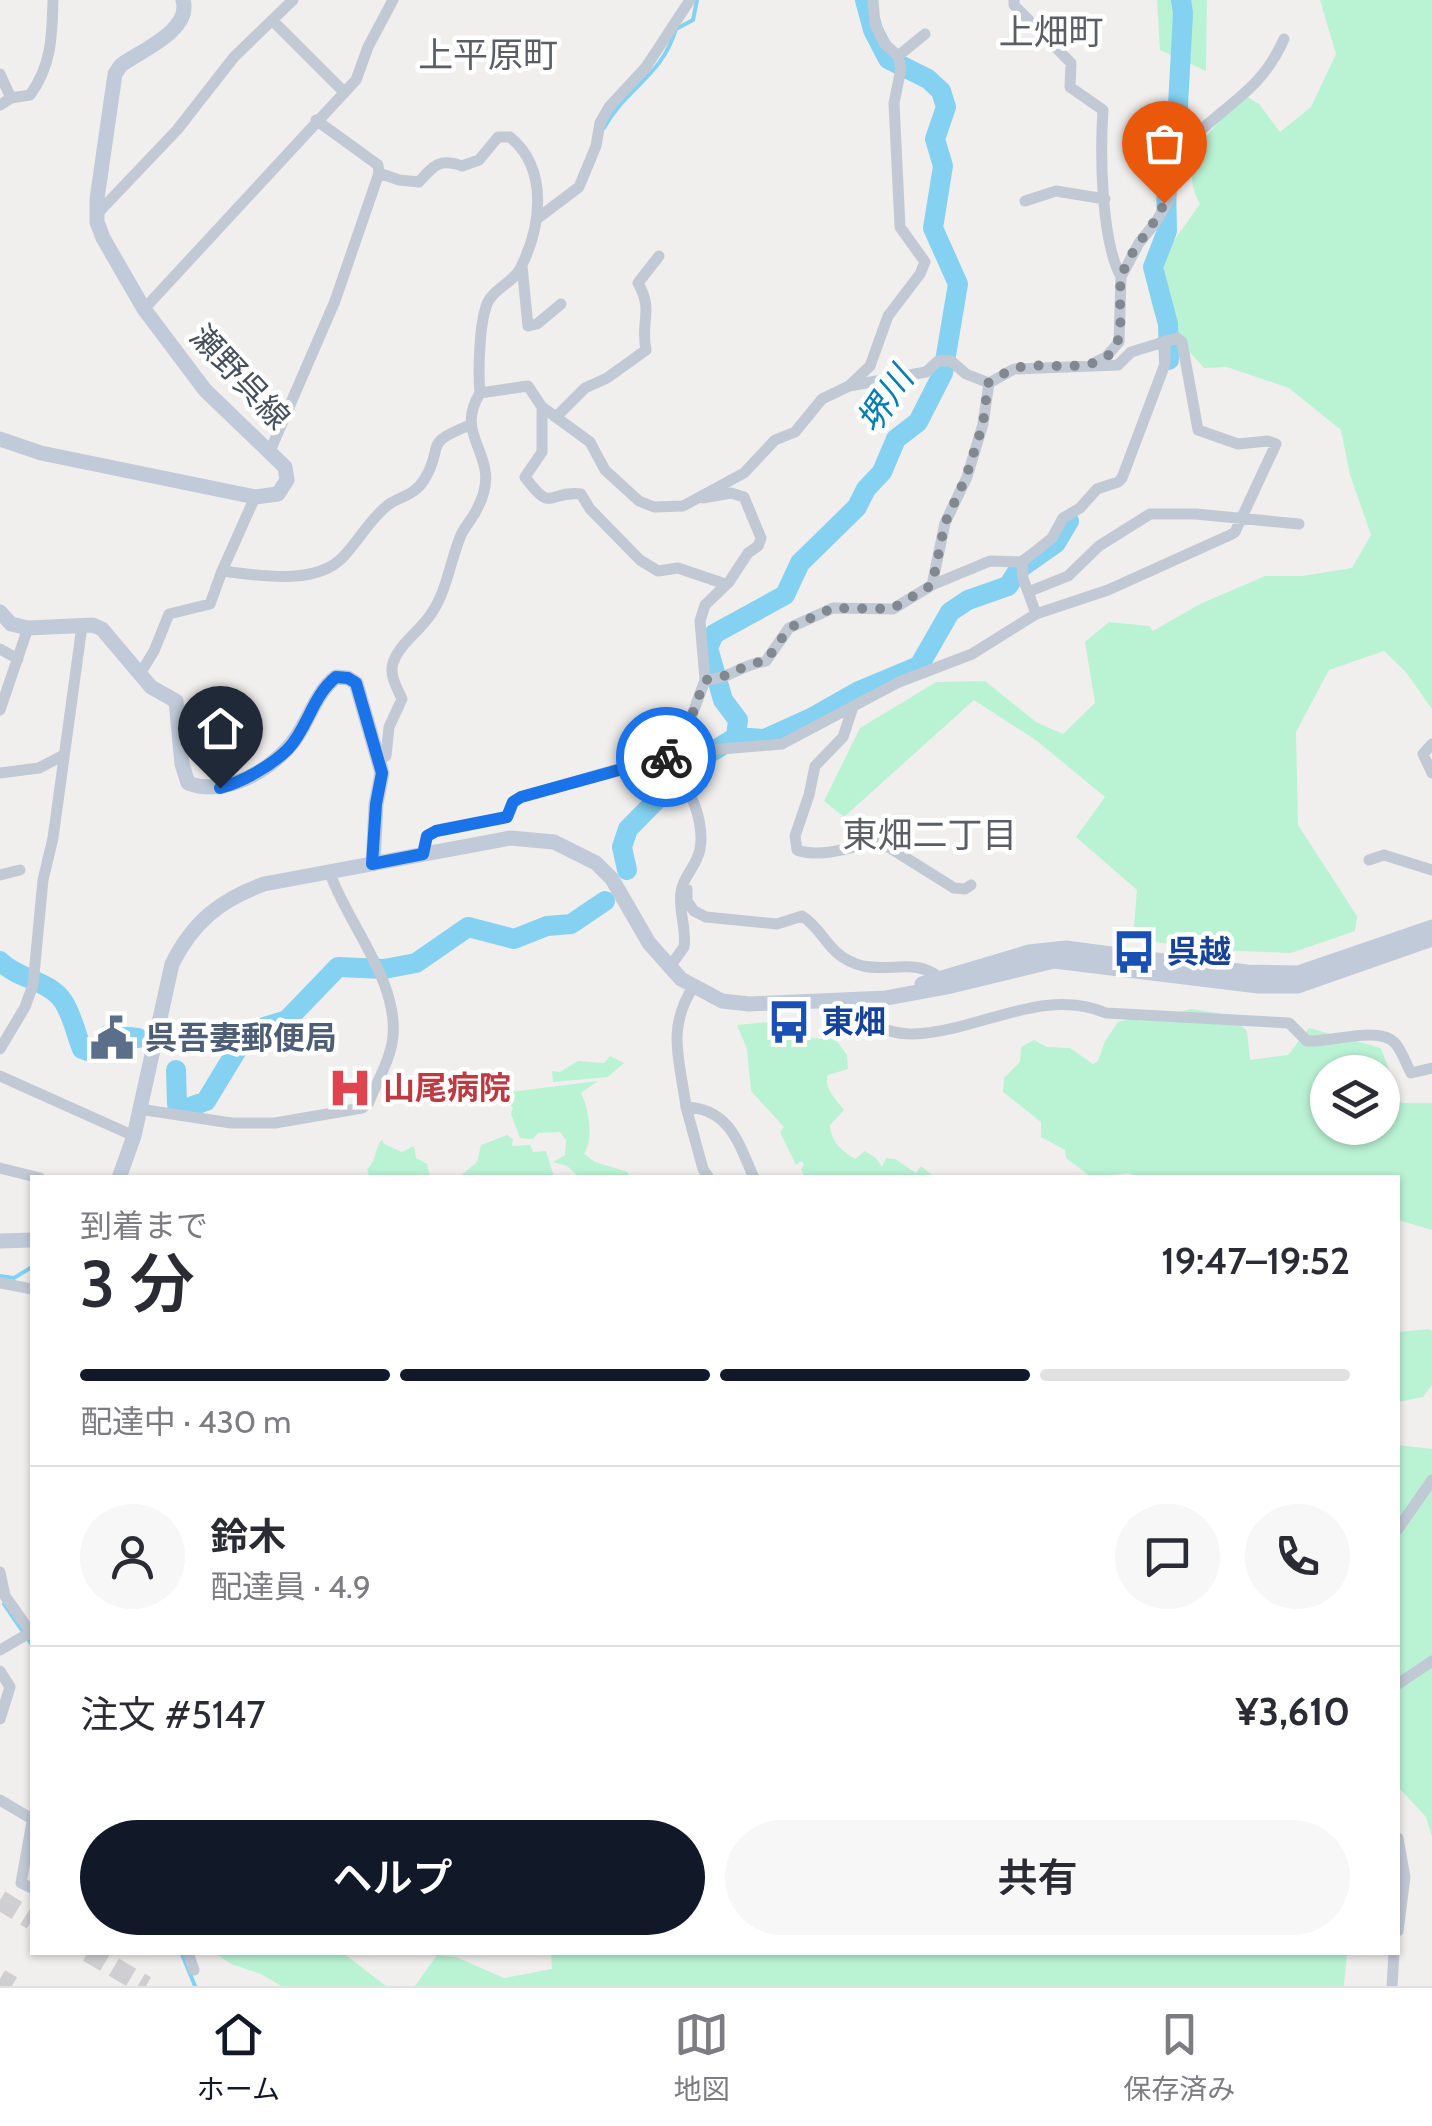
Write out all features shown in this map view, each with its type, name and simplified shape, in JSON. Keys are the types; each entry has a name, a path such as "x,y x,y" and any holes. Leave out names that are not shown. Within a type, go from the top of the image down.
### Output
{"main road":[{"path":"96,215 114,74 120,65 180,24 186,10 183,0"},
{"name":"瀬野呉線","path":"96,215 103,238 144,309 204,390 286,467 288,480 278,494 255,497"},
{"path":"0,439 41,453 255,497"},
{"path":"0,612 11,624 28,628 102,629 151,687 176,701 182,764 188,783 205,789 235,784 289,748 320,694 336,677 356,683 382,773 372,864"},
{"path":"120,1175 134,1136 172,964 197,923 214,907 235,894 264,884 510,838 554,842 577,852 612,879 649,943 669,968 693,987 722,1001 749,1004 886,998 1054,961 1258,986 1298,986 1432,939"},
{"path":"886,998 1030,952 1066,948 1247,972 1298,973 1432,926"},
{"path":"0,1241 30,1240"}],"street":[{"path":"0,74 6,102 30,94 41,80 52,48 53,0"},
{"path":"96,215 177,130 234,56 293,0"},
{"path":"144,309 356,80 393,0"},
{"path":"538,218 579,188 596,146 600,123 646,66 690,0"},
{"path":"480,393 528,386 542,407 590,442 606,470 639,501 654,506 683,506 744,474 775,440 795,432 822,400 849,386 870,366 888,316 925,262 900,227 894,103 901,69 898,56 884,43 875,24 873,0"},
{"path":"1014,0 1014,5 1071,62 1070,86 1103,110 1101,140 1112,259 1121,277"},
{"path":"272,20 344,92"},
{"path":"898,56 925,34"},
{"path":"1093,364 1119,342 1121,277 1171,196 1174,164 1190,135 1257,85 1284,39"},
{"path":"270,451 335,301 379,173 378,165 316,120"},
{"path":"379,173 418,182 437,162 446,160 462,166 479,160 498,137 510,137 533,170 538,218 522,266 486,304 478,375 480,393 469,410 470,425 487,466 487,479 479,506 461,534 432,613 393,661 392,674 402,700 389,727 386,756 380,759"},
{"path":"1025,201 1056,192 1106,199"},
{"path":"557,416 585,388 607,378 646,350 642,333 647,298 638,283 659,256"},
{"path":"522,266 528,326 537,324 561,304"},
{"path":"678,772 709,750 782,744 899,682 972,654 1036,614 1171,564 1230,536 1274,454 1276,444 1268,441 1238,444 1198,430 1182,342 1177,338 1131,352 1118,365 1014,368 988,383"},
{"path":"705,680 729,678 746,664 766,661 789,628 833,608 892,609 932,585 990,560 1022,562 1052,538 1063,518 1080,508 1097,488 1122,478 1165,364 1165,341"},
{"path":"849,386 926,372 938,361 952,361 966,374 988,383"},
{"path":"932,585 945,523 966,477 983,424 988,383"},
{"path":"542,407 542,452 524,477 541,498 581,494 590,509 640,560 658,571 678,568 724,584"},
{"path":"222,571 268,577 305,574 334,565 391,502 406,499 424,480 436,444 443,436 470,425"},
{"path":"662,760 682,742 705,680 700,620 705,605 761,538 744,497 731,492 699,498"},
{"path":"140,674 169,614 210,604 255,497"},
{"path":"1028,592 1068,576 1099,546 1150,514 1242,517 1300,524"},
{"path":"1022,562 1036,614"},
{"path":"0,1049 26,1008 33,985 40,899 53,838 82,626"},
{"path":"0,710 28,628"},
{"path":"0,649 18,658"},
{"path":"852,707 843,738 815,766 810,796 795,836 797,850 806,854 879,842 954,888 972,885"},
{"path":"1432,744 1423,754 1432,773"},
{"path":"0,773 39,768 62,756"},
{"path":"423,854 427,836 507,817 513,802 521,797 652,759 662,760 678,772 700,831 701,846 682,885 684,947 669,968"},
{"path":"1369,860 1384,855 1432,870"},
{"path":"0,874 20,870"},
{"path":"139,1109 212,1122 275,1123 362,1108 369,1102 393,1039 393,1017 370,954 329,872"},
{"path":"691,872 687,902 706,917 778,924 802,916 830,948 850,961 864,966 929,968 940,978"},
{"path":"693,987 681,1007 676,1026 686,1107 707,1175"},
{"path":"842,1000 854,1018 914,1034 969,1024 1005,1012 1064,1005 1092,1007 1106,1013 1289,1023 1307,1041 1382,1036 1394,1041 1410,1073 1432,1068"},
{"path":"0,1076 134,1136"},
{"path":"686,1107 716,1115 726,1125 742,1144 753,1175"},
{"path":"0,1168 30,1176"},
{"path":"0,1283 30,1290"},
{"path":"1400,1526 1432,1480"},
{"path":"0,1572 5,1596 30,1630"},
{"path":"0,1650 30,1634"},
{"path":"1400,1683 1432,1661"},
{"path":"0,1671 10,1688 0,1718"},
{"path":"0,1800 30,1819"},
{"path":"30,1831 21,1883 30,1887"},
{"path":"1400,1849 1405,1876 1400,1915"},
{"path":"189,1955 194,1970"},
{"path":"1392,1986 1394,1955"}],"green space":[{"path":"1157,0 1207,0 1206,71 1160,50"},
{"path":"1320,0 1432,0 1432,709 1405,671 1384,651 1329,670 1296,732 1298,825 1357,916 1355,931 1291,953 1214,950 1133,939 1137,890 1076,837 1105,797 1037,741 974,700 844,817 824,801 860,728 936,682 985,681 1036,722 1063,734 1095,703 1085,642 1109,622 1149,626 1153,631 1200,604 1265,576 1302,576 1352,568 1371,535 1350,475 1341,430 1289,388 1227,367 1204,368 1154,313 1146,280 1200,204 1193,187 1195,157 1211,131 1244,95 1259,104 1280,132 1311,107 1336,54"},
{"path":"1191,1009 1229,1015 1247,1031 1250,1060 1288,1055 1309,1028 1381,1048 1384,1055 1310,1055 1310,1145 1400,1145 1400,1100 1432,1103 1432,1230 1400,1221 1400,1175 1088,1175 1066,1158 1065,1150 1041,1137 1041,1122 1003,1092 1004,1078 1020,1062 1021,1047 1034,1040 1047,1047 1070,1048 1093,1064 1118,1022 1133,1018 1141,1021"},
{"path":"793,1020 800,1022 805,1038 835,1039 847,1055 848,1069 828,1075 827,1080 831,1094 844,1110 830,1125 838,1145 855,1159 865,1151 882,1167 886,1158 895,1159 916,1173 921,1166 932,1175 804,1175 804,1164 801,1161 796,1165 780,1132 784,1127 751,1091 747,1049 737,1025"},
{"path":"610,1056 624,1063 608,1077 553,1082 552,1071 560,1072 578,1061 604,1063"},
{"path":"598,1081 581,1093 589,1124 584,1154 629,1175 577,1175 567,1166 553,1162 565,1155 566,1140 560,1132 520,1138 511,1114 513,1108 502,1102 510,1092"},
{"path":"507,1135 513,1139 512,1146 530,1145 533,1152 546,1151 553,1175 461,1175 477,1162 481,1145"},
{"path":"382,1139 384,1144 402,1152 414,1146 416,1158 427,1164 430,1175 369,1175 367,1169"},
{"path":"1432,1331 1432,1385 1423,1397 1400,1402 1400,1332"},
{"path":"1400,1445 1432,1449 1432,1837 1426,1817 1400,1789"},
{"path":"218,1955 346,1955 386,1986 281,1986"},
{"path":"437,1955 456,1957 504,1978 552,1969 551,1955 1347,1955 1344,1986 415,1986"}],"waterway":[{"path":"604,128 662,59 676,29 693,20 697,0"},
{"name":"堺川","path":"627,870 622,847 628,829 692,764 736,737 738,720 723,700 708,648 714,634 785,595 800,563 857,507 866,489 882,472 896,439 918,422 943,373 958,284 933,228 943,166 935,139 946,107 941,91 928,79 888,59 873,30 865,0"},
{"name":"堺川","path":"1169,360 1168,324 1153,267 1167,231 1166,178 1177,124 1181,0"},
{"name":"堺川","path":"736,737 765,739 859,691 919,666 950,612 968,600 1008,586 1019,569 1056,543 1069,521"},
{"name":"堺川","path":"176,1070 177,1104 182,1110 206,1101 248,1032 287,1020 338,967 384,969 416,963 468,927 514,939 547,926 571,924 605,901"},
{"name":"堺川","path":"0,961 57,994 69,1012 82,1049 94,1053 108,1035 138,1038"},
{"path":"0,1276 14,1278 30,1268"},
{"path":"4,1604 30,1642"},
{"path":"182,1955 195,1986"}],"tunnel":[{"path":"0,1900 30,1919"},
{"path":"93,1955 146,1986"},
{"path":"0,1979 12,1986"}],"way so far":[{"path":"666,757 682,742 705,680 729,678 746,664 766,661 789,628 833,608 892,609 932,585 945,523 966,477 983,424 988,383 1014,368 1093,364 1106,356 1119,342 1121,277 1164,203"}],"place":[{"name":"呉越","path":"1134,952"},
{"name":"東畑","path":"789,1022"},
{"name":"呉吾妻郵便局","path":"112,1038"},
{"name":"山尾病院","path":"350,1088"}],"district":[{"name":"上畑町","path":"1051,32"},
{"name":"上平原町","path":"488,55"},
{"name":"東畑二丁目","path":"930,835"}],"route":[{"path":"220,788 235,784 289,748 320,694 336,677 356,683 380,759 382,773 372,864 423,854 427,836 436,831 507,817 513,802 521,797 666,757"}]}
